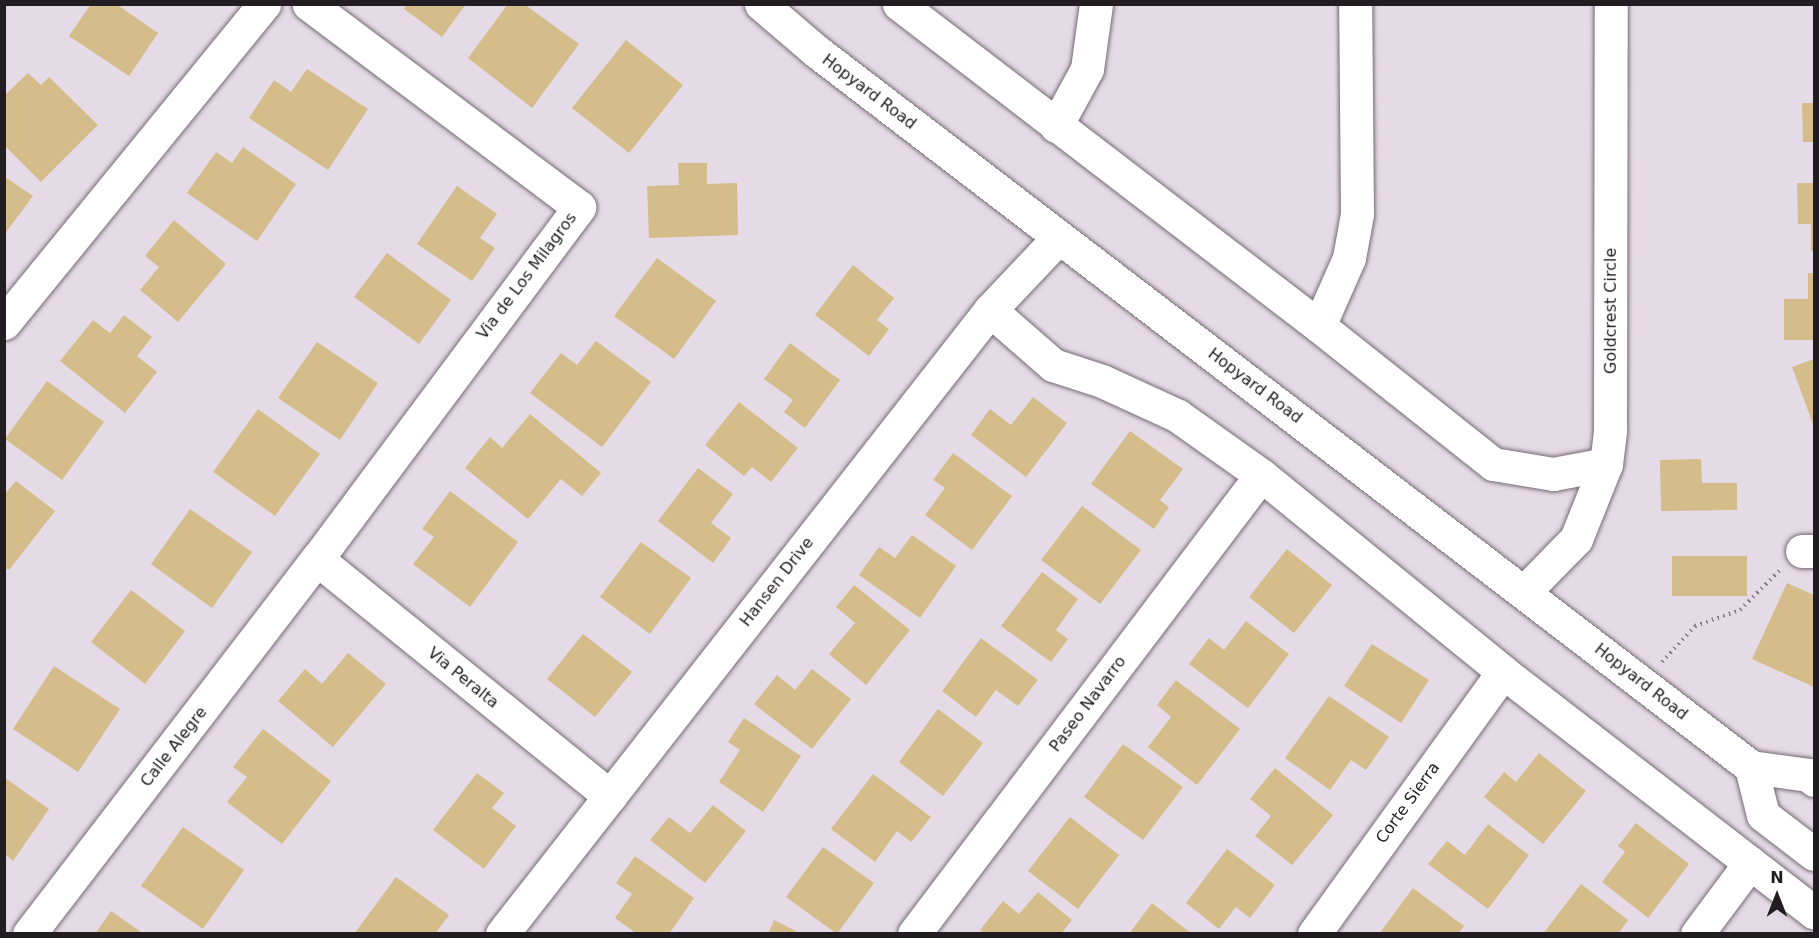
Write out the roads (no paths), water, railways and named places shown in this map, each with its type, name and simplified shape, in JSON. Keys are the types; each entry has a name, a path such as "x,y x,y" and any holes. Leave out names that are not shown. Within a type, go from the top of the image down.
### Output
{"street":[{"path":"4,323 264,4"},
{"name":"Via de Los Milagros","path":"309,4 579,207 317,559"},
{"name":"Hopyard Road","path":"761,4 816,51 1525,591 1751,767"},
{"path":"898,4 1319,326 1492,464 1553,474 1606,464"},
{"path":"1056,126 1087,69 1096,4"},
{"path":"1319,326 1349,258 1357,213 1355,4"},
{"name":"Goldcrest Circle","path":"1525,591 1576,539 1606,464 1610,429 1611,4"},
{"name":"Hansen Drive","path":"502,933 990,310 1059,237"},
{"path":"990,310 1053,365 1102,381 1178,416 1262,476 1503,672 1815,912"},
{"name":"Paseo Navarro","path":"914,933 1262,476"},
{"name":"Via Peralta","path":"317,559 610,796"},
{"name":"Calle Alegre","path":"29,933 317,559"},
{"name":"Corte Sierra","path":"1314,933 1503,672"},
{"path":"1815,780 1809,775 1751,767 1763,815 1815,854"},
{"path":"1697,933 1750,863"}]}
